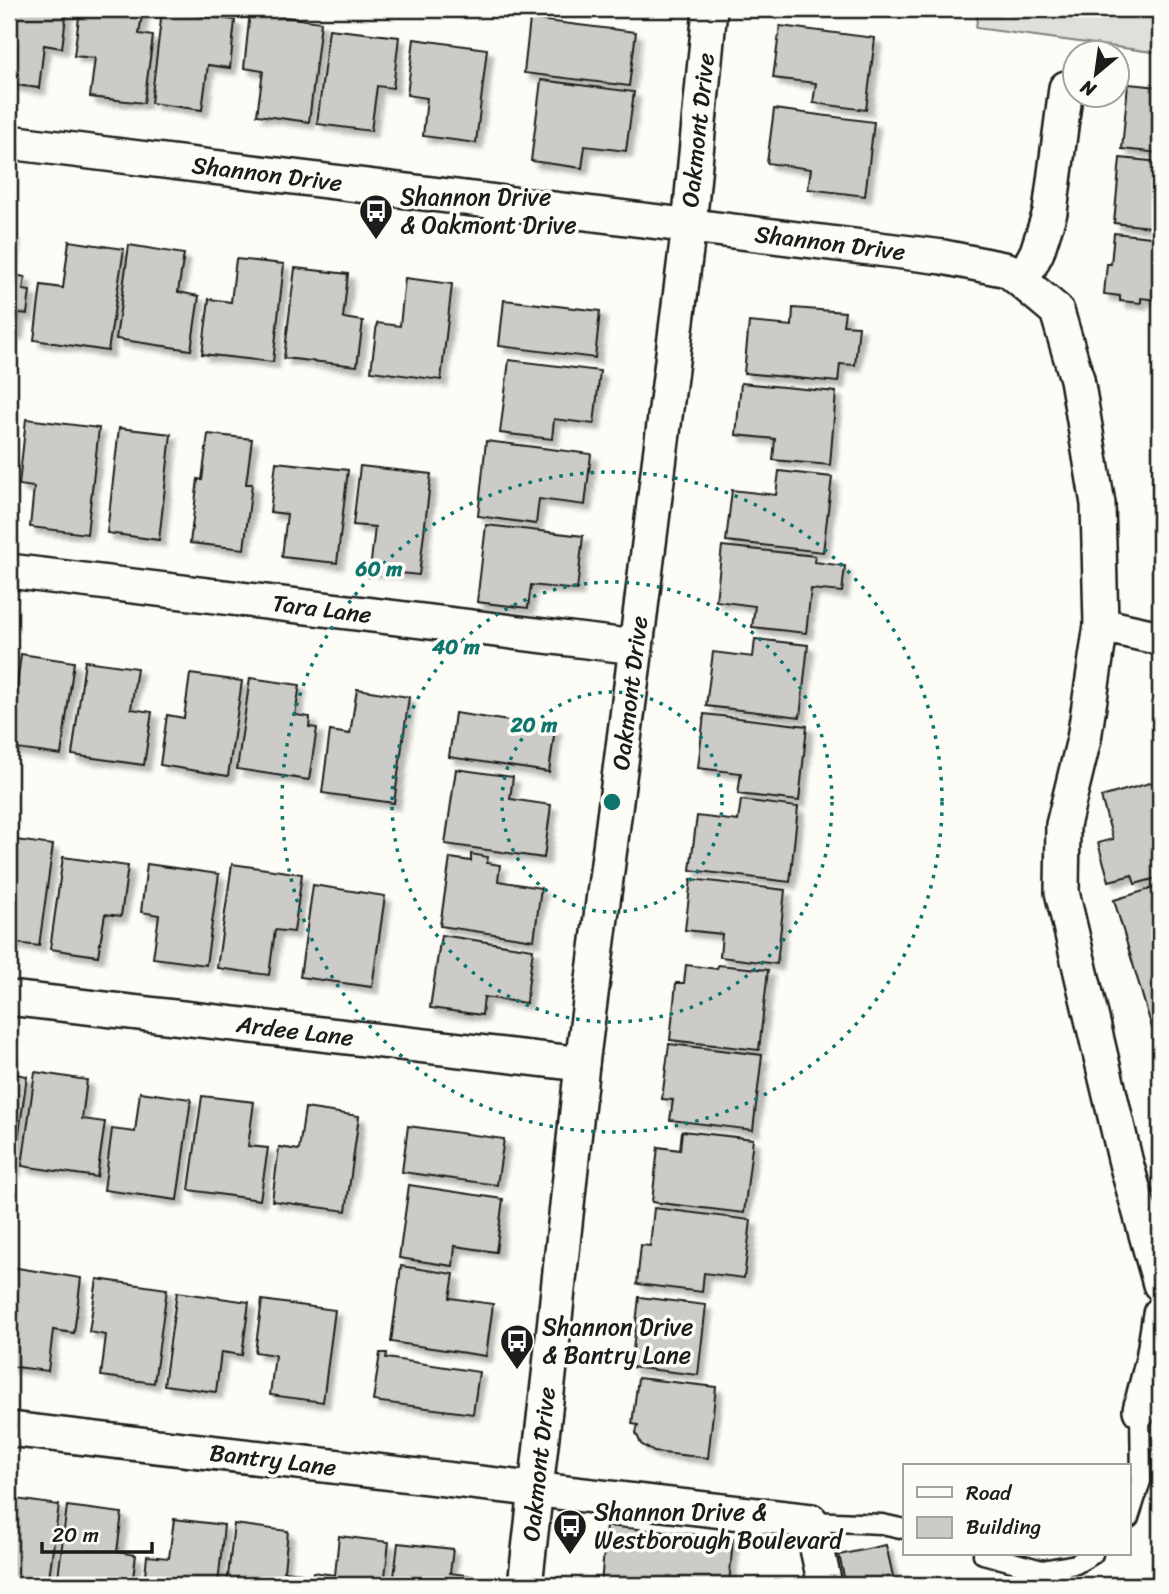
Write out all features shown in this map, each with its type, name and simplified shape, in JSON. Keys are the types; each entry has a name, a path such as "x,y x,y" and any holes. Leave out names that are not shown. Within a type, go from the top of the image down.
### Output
{"street":[{"name":"Oakmont Drive","path":"525,1585 582,1064 689,226 710,9"},
{"path":"1022,281 1037,252 1050,212 1063,108"},
{"name":"Shannon Drive","path":"9,142 943,257 1008,270 1057,311 1077,379 1098,504 1101,625 1084,739 1063,825 1062,892 1126,1163 1160,1284"},
{"name":"Tara Lane","path":"9,571 636,648"},
{"path":"1101,625 1160,638"},
{"name":"Ardee Lane","path":"9,998 582,1064"},
{"path":"1140,1410 1153,1359 1160,1314"},
{"name":"Bantry Lane","path":"9,1429 811,1521"},
{"path":"811,1521 825,1585"}],"lane":[{"path":"1130,1515 1141,1481 1140,1410"},
{"path":"811,1521 882,1524 903,1528"},
{"path":"990,1556 1042,1570 1076,1564 1090,1556"}],"shaded area":[{"path":"978,9 1160,9 1160,53 1130,49 1130,38 1060,39 976,28"}],"building":[{"path":"9,9 67,9 62,48 44,45 39,88 9,84"},
{"path":"80,9 143,9 139,34 153,36 144,103 90,97 95,58 74,56"},
{"path":"162,11 235,20 230,68 208,65 202,110 151,103"},
{"path":"250,12 321,22 309,122 257,115 263,71 244,68"},
{"path":"530,19 636,32 629,86 524,73"},
{"path":"780,26 875,38 866,110 813,103 816,83 773,78"},
{"path":"329,29 399,37 393,88 377,86 371,131 317,124"},
{"path":"414,39 487,49 476,143 423,136 427,98 407,95"},
{"path":"541,80 634,92 626,151 585,146 582,168 531,161"},
{"path":"1130,84 1160,87 1160,153 1122,149 1126,108 1130,108"},
{"path":"774,109 874,122 865,196 808,189 811,169 767,163"},
{"path":"1120,158 1160,162 1160,228 1114,223"},
{"path":"1114,233 1160,238 1158,300 1141,298 1141,303 1120,301 1120,296 1104,294"},
{"path":"9,234 14,235 9,272"},
{"path":"69,241 124,249 108,351 34,340 41,285 63,288"},
{"path":"129,245 184,254 178,292 199,296 191,350 116,339"},
{"path":"236,259 284,264 273,362 202,354 209,299 231,302"},
{"path":"295,268 348,274 343,318 363,321 357,366 284,358"},
{"path":"9,274 25,277 23,290 30,291 27,314 19,313 17,333 9,332"},
{"path":"405,278 452,284 441,380 371,371 377,323 400,326"},
{"path":"504,300 600,311 595,358 499,346"},
{"path":"793,308 845,312 843,325 859,326 855,365 840,364 838,382 744,373 749,322 792,326"},
{"path":"509,360 600,371 594,424 554,419 552,439 500,433"},
{"path":"741,383 836,392 830,465 773,460 775,439 736,435"},
{"path":"26,419 99,428 87,534 30,527 34,487 19,485"},
{"path":"119,428 171,434 159,540 107,533"},
{"path":"208,434 252,439 246,484 252,484 244,549 190,543 198,479 202,480"},
{"path":"486,441 591,454 585,505 539,499 536,524 478,516"},
{"path":"276,462 348,470 337,563 282,557 287,514 270,512"},
{"path":"360,466 431,474 419,575 370,570 375,527 353,525"},
{"path":"779,471 832,477 823,552 726,541 732,490 776,495"},
{"path":"486,525 583,536 577,590 531,585 528,608 477,602"},
{"path":"722,546 815,556 814,562 845,566 842,592 811,589 806,633 752,627 755,606 716,601"},
{"path":"755,639 808,645 800,717 706,706 713,652 753,657"},
{"path":"21,654 74,662 61,755 9,748 9,692 16,693"},
{"path":"85,661 137,668 131,709 152,712 144,765 72,755"},
{"path":"190,674 242,681 228,776 160,765 167,715 184,718"},
{"path":"250,678 300,685 295,715 310,717 309,727 317,728 309,780 237,769"},
{"path":"357,689 409,697 394,803 322,793 330,731 350,734"},
{"path":"455,713 555,728 549,772 449,757"},
{"path":"704,714 807,726 799,801 738,794 741,773 698,768"},
{"path":"456,769 513,777 510,799 551,805 544,858 445,844"},
{"path":"1160,780 1160,877 1135,884 1132,875 1109,881 1098,843 1113,839 1101,797"},
{"path":"741,800 798,807 790,882 690,870 697,816 738,821"},
{"path":"9,839 53,845 39,946 9,942"},
{"path":"471,854 488,857 487,863 500,865 498,881 541,888 534,940 440,926 450,858 471,861"},
{"path":"63,857 128,866 121,916 105,914 98,956 50,949"},
{"path":"147,864 219,874 206,965 153,958 159,915 141,912"},
{"path":"232,864 302,874 294,932 275,930 269,975 217,968"},
{"path":"691,879 785,890 777,964 720,957 722,934 685,930"},
{"path":"313,885 385,896 372,987 300,977"},
{"path":"1160,886 1160,1025 1152,1028 1114,900"},
{"path":"441,935 533,949 526,1003 484,997 482,1015 430,1008"},
{"path":"686,965 717,969 718,965 768,970 759,1050 670,1040 676,983 684,983"},
{"path":"1160,1032 1160,1060 1154,1034"},
{"path":"669,1044 762,1055 753,1130 670,1120 673,1100 662,1099"},
{"path":"35,1072 87,1080 82,1119 105,1122 97,1177 22,1166"},
{"path":"9,1073 27,1076 14,1169 9,1168"},
{"path":"140,1092 191,1099 177,1200 104,1190 112,1129 135,1132"},
{"path":"202,1096 254,1102 248,1146 268,1148 260,1200 189,1190"},
{"path":"305,1108 359,1116 346,1211 272,1201 279,1147 299,1150"},
{"path":"408,1126 504,1139 497,1185 402,1172"},
{"path":"682,1131 753,1139 744,1213 652,1202 658,1147 680,1150"},
{"path":"409,1185 503,1199 496,1252 455,1246 453,1266 399,1258"},
{"path":"654,1208 751,1220 744,1278 704,1273 702,1292 637,1284 641,1245 650,1246"},
{"path":"401,1266 454,1274 450,1298 493,1304 486,1356 391,1342"},
{"path":"11,1267 81,1278 74,1333 53,1330 48,1371 9,1366"},
{"path":"97,1279 167,1289 154,1383 101,1376 106,1335 89,1332"},
{"path":"177,1292 249,1302 242,1355 221,1352 216,1392 164,1385"},
{"path":"639,1297 706,1305 698,1375 631,1367"},
{"path":"262,1300 335,1310 323,1402 270,1395 275,1355 255,1352"},
{"path":"380,1353 387,1353 386,1358 479,1372 473,1414 373,1401"},
{"path":"638,1378 716,1387 708,1458 654,1452 641,1444 636,1433 638,1425 632,1424"},
{"path":"9,1498 59,1505 48,1585 9,1585"},
{"path":"67,1506 122,1513 117,1552 136,1555 132,1585 57,1585"},
{"path":"174,1519 224,1525 218,1585 144,1585 147,1556 169,1558"},
{"path":"234,1524 288,1531 284,1571 302,1573 301,1585 227,1585"},
{"path":"606,1526 733,1538 729,1585 601,1585"},
{"path":"339,1536 389,1542 384,1585 311,1585 313,1572 335,1575"},
{"path":"398,1543 453,1549 450,1573 473,1576 472,1585 393,1585"},
{"path":"886,1545 895,1585 846,1585 839,1555"}],"place":[{"name":"Shannon Drive & Oakmont Drive","path":"376,241"},
{"name":"Shannon Drive & Bantry Lane","path":"517,1371"},
{"name":"Shannon Drive & Westborough Boulevard","path":"570,1556"}]}
